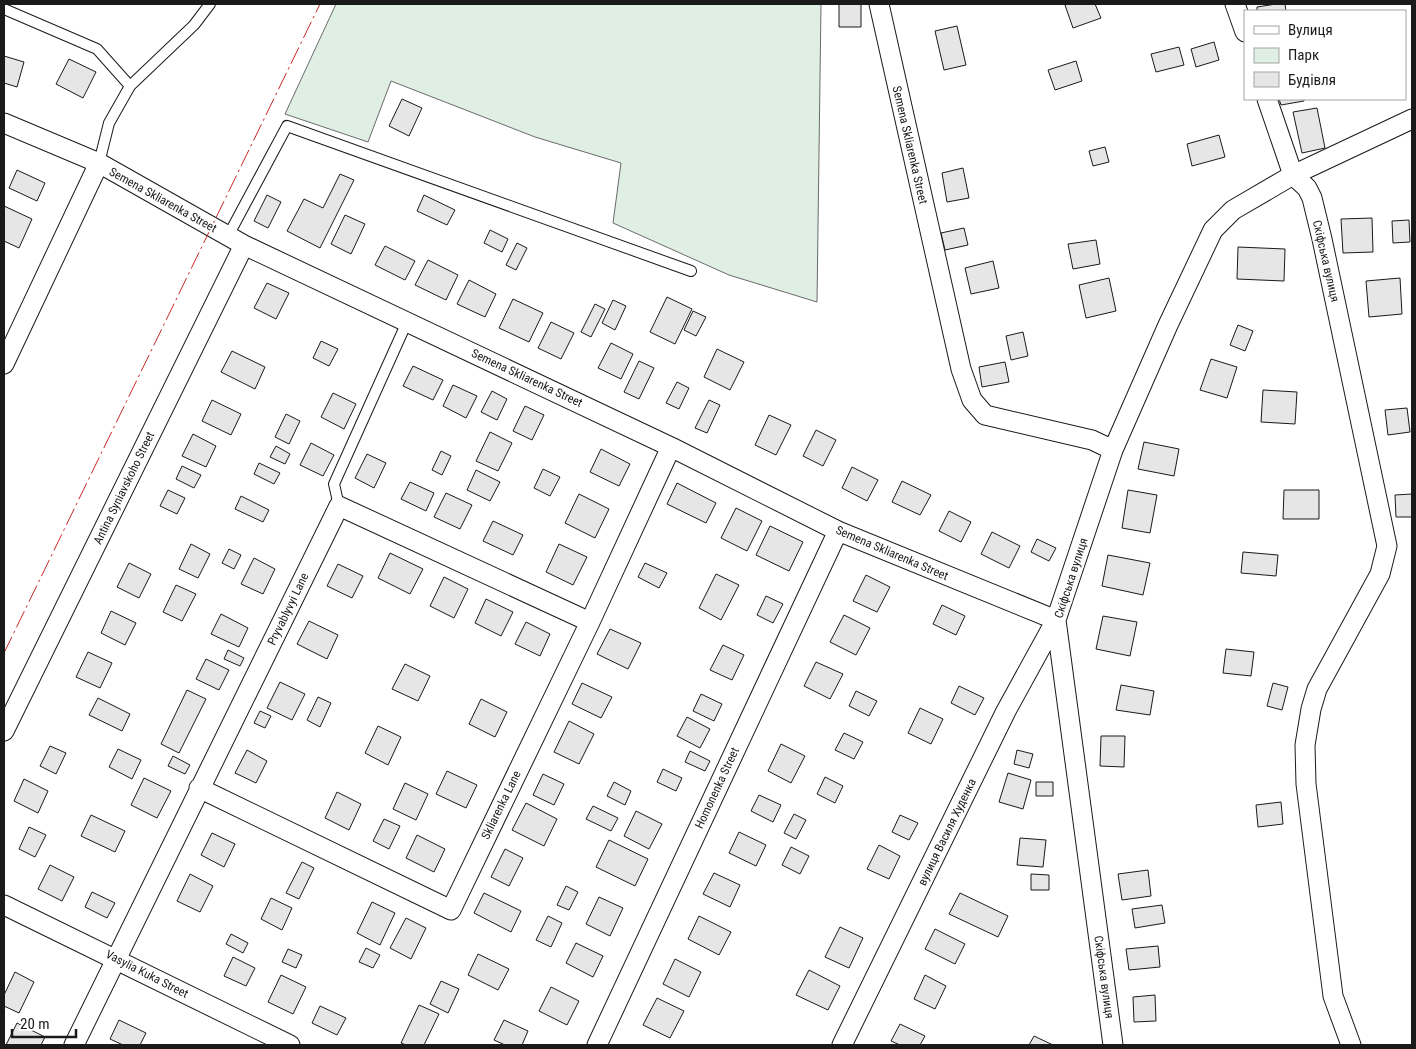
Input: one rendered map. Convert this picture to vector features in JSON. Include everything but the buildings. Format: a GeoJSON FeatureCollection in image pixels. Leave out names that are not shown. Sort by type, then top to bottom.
{"type":"FeatureCollection","features":[{"type":"Feature","properties":{"kind":"street","name":"Semena Skliarenka Street"},"geometry":{"type":"LineString","coordinates":[[879,4],[960,369],[972,400],[985,415],[1092,440],[1113,450]]}},
{"type":"Feature","properties":{"kind":"street"},"geometry":{"type":"LineString","coordinates":[[1235,4],[1244,29]]}},
{"type":"Feature","properties":{"kind":"street","name":"Скіфська вулиця"},"geometry":{"type":"LineString","coordinates":[[1267,100],[1293,176],[1307,188],[1312,198],[1387,546],[1380,574],[1317,689],[1311,709],[1305,745],[1306,784],[1333,996],[1351,1045]]}},
{"type":"Feature","properties":{"kind":"street","name":"Скіфська вулиця"},"geometry":{"type":"LineString","coordinates":[[1113,1045],[1056,620],[1113,450],[1168,325],[1214,230],[1233,210],[1293,176],[1412,119]]}},
{"type":"Feature","properties":{"kind":"street","name":"Semena Skliarenka Street"},"geometry":{"type":"LineString","coordinates":[[4,123],[99,163],[236,240],[671,447],[838,531],[1056,620]]}},
{"type":"Feature","properties":{"kind":"street"},"geometry":{"type":"LineString","coordinates":[[4,364],[99,163]]}},
{"type":"Feature","properties":{"kind":"street","name":"Antina Syniavskoho Street"},"geometry":{"type":"LineString","coordinates":[[4,732],[236,240]]}},
{"type":"Feature","properties":{"kind":"street","name":"Skliarenka Lane"},"geometry":{"type":"LineString","coordinates":[[199,788],[451,910],[590,622],[671,447]]}},
{"type":"Feature","properties":{"kind":"street"},"geometry":{"type":"LineString","coordinates":[[339,506],[590,622]]}},
{"type":"Feature","properties":{"kind":"street","name":"Pryvablyvyi Lane"},"geometry":{"type":"LineString","coordinates":[[74,1045],[339,506]]}},
{"type":"Feature","properties":{"kind":"street","name":"Homonenka Street"},"geometry":{"type":"LineString","coordinates":[[597,1045],[838,531]]}},
{"type":"Feature","properties":{"kind":"street","name":"вулиця Василя Худенка"},"geometry":{"type":"LineString","coordinates":[[842,1045],[1006,711],[1056,620]]}},
{"type":"Feature","properties":{"kind":"street","name":"Vasylia Kuka Street"},"geometry":{"type":"LineString","coordinates":[[4,905],[116,959],[255,1038],[290,1045]]}},
{"type":"Feature","properties":{"kind":"lane"},"geometry":{"type":"LineString","coordinates":[[99,163],[109,123],[130,86],[194,25],[210,4]]}},
{"type":"Feature","properties":{"kind":"lane"},"geometry":{"type":"LineString","coordinates":[[4,9],[97,49],[130,86]]}},
{"type":"Feature","properties":{"kind":"lane"},"geometry":{"type":"LineString","coordinates":[[236,240],[287,126],[691,271]]}},
{"type":"Feature","properties":{"kind":"lane"},"geometry":{"type":"LineString","coordinates":[[339,506],[334,484],[407,322]]}},
{"type":"Feature","properties":{"kind":"green space"},"geometry":{"type":"Polygon","coordinates":[[[336,4],[821,4],[817,302],[729,275],[613,223],[621,163],[535,137],[391,81],[368,142],[285,114],[336,4]]]}},
{"type":"Feature","properties":{"kind":"power"},"geometry":{"type":"LineString","coordinates":[[4,653],[320,4]]}}]}
